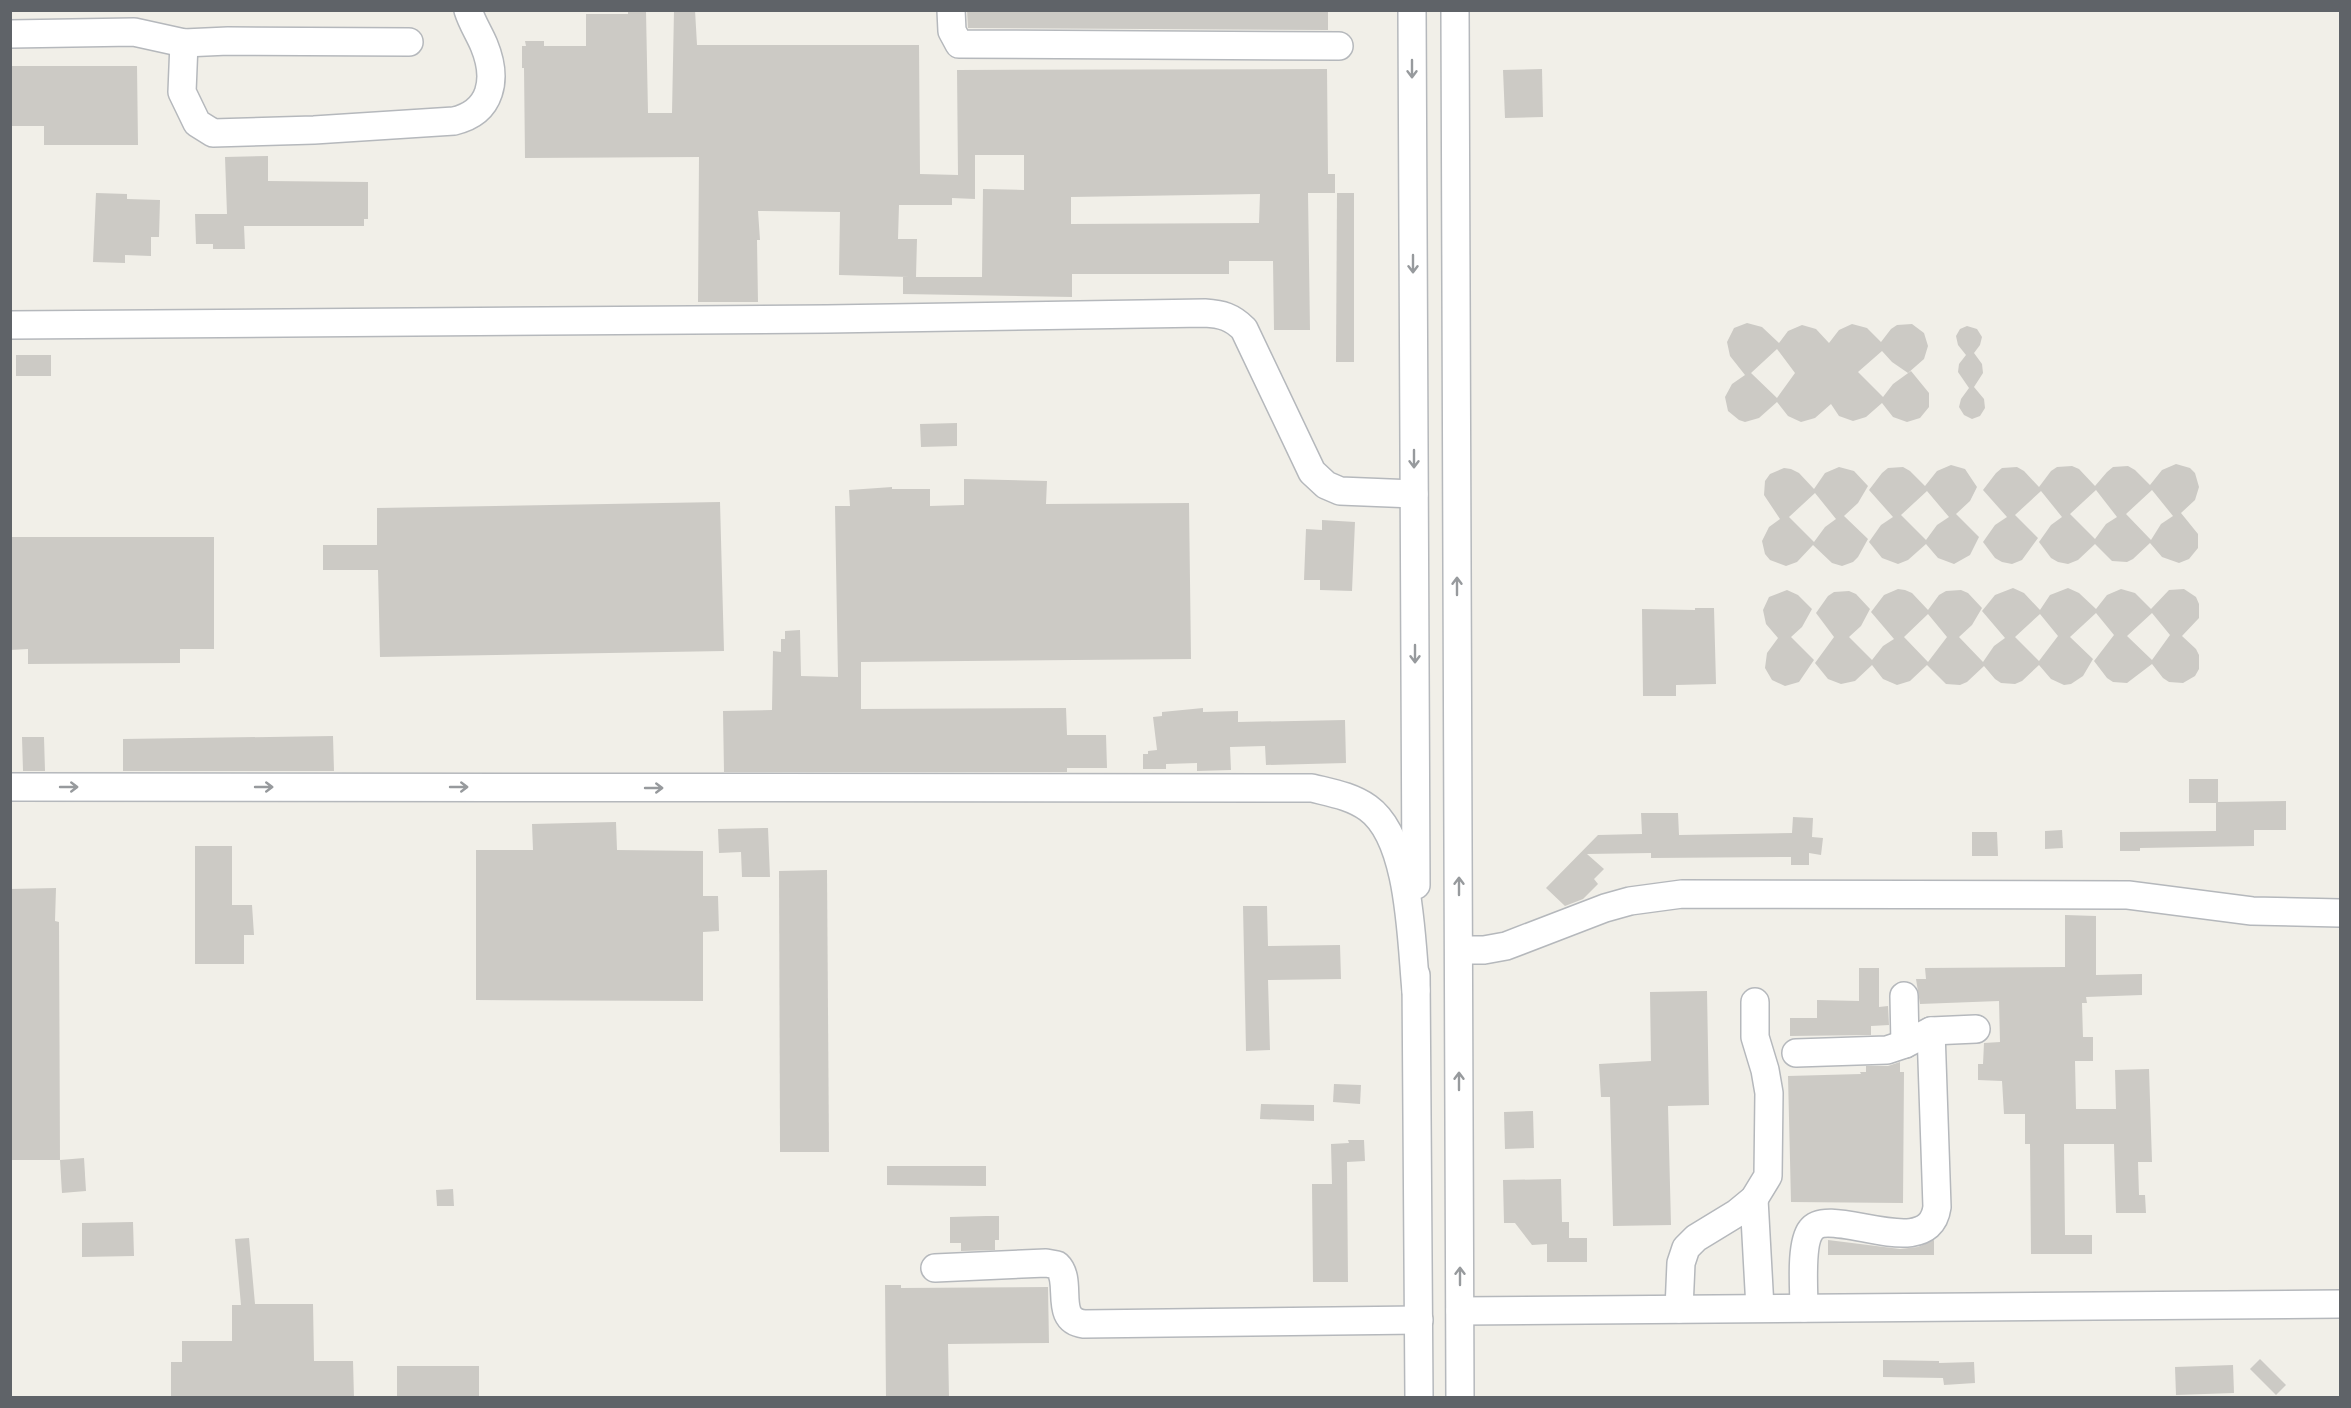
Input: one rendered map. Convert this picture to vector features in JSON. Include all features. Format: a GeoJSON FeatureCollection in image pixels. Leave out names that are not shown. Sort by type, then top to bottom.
{"type":"FeatureCollection","features":[{"type":"Feature","properties":{"kind":"street"},"geometry":{"type":"LineString","coordinates":[[184,43],[182,92],[197,123],[213,133],[314,130],[454,121],[467,117],[480,109],[490,90],[491,68],[485,47],[468,10]]}},
{"type":"Feature","properties":{"kind":"street"},"geometry":{"type":"LineString","coordinates":[[951,10],[952,31],[959,44],[1339,46]]}},
{"type":"Feature","properties":{"kind":"street"},"geometry":{"type":"LineString","coordinates":[[1412,10],[1419,1398]]}},
{"type":"Feature","properties":{"kind":"street"},"geometry":{"type":"LineString","coordinates":[[1455,10],[1460,1398]]}},
{"type":"Feature","properties":{"kind":"street"},"geometry":{"type":"LineString","coordinates":[[10,34],[135,21],[184,43],[228,40],[409,42]]}},
{"type":"Feature","properties":{"kind":"street"},"geometry":{"type":"LineString","coordinates":[[10,325],[815,320],[1205,313],[1223,315],[1235,321],[1244,330],[1312,471],[1326,485],[1340,491],[1414,494]]}},
{"type":"Feature","properties":{"kind":"street"},"geometry":{"type":"LineString","coordinates":[[10,787],[1312,788],[1346,795],[1369,808],[1388,828],[1406,887],[1416,991]]}},
{"type":"Feature","properties":{"kind":"street"},"geometry":{"type":"LineString","coordinates":[[1459,950],[1484,950],[1506,946],[1605,908],[1655,897],[1682,894],[2128,895],[2243,910],[2340,913]]}},
{"type":"Feature","properties":{"kind":"street"},"geometry":{"type":"LineString","coordinates":[[1904,996],[1905,1044]]}},
{"type":"Feature","properties":{"kind":"street"},"geometry":{"type":"LineString","coordinates":[[1679,1309],[1681,1263],[1686,1248],[1696,1238],[1737,1213],[1754,1199],[1768,1176],[1770,1125],[1768,1081],[1755,1037],[1755,1002]]}},
{"type":"Feature","properties":{"kind":"street"},"geometry":{"type":"LineString","coordinates":[[1796,1053],[1878,1050],[1905,1044],[1931,1031],[1976,1029]]}},
{"type":"Feature","properties":{"kind":"street"},"geometry":{"type":"LineString","coordinates":[[1804,1308],[1806,1245],[1810,1231],[1814,1227],[1828,1223],[1880,1231],[1912,1232],[1925,1228],[1934,1219],[1937,1207],[1931,1031]]}},
{"type":"Feature","properties":{"kind":"street"},"geometry":{"type":"LineString","coordinates":[[1754,1199],[1760,1308]]}},
{"type":"Feature","properties":{"kind":"street"},"geometry":{"type":"LineString","coordinates":[[935,1268],[1052,1263],[1057,1265],[1063,1273],[1066,1312],[1073,1321],[1084,1324],[1419,1320]]}},
{"type":"Feature","properties":{"kind":"street"},"geometry":{"type":"LineString","coordinates":[[1460,1311],[2340,1304]]}},
{"type":"Feature","properties":{"kind":"building"},"geometry":{"type":"Polygon","coordinates":[[[674,10],[695,10],[697,45],[919,45],[920,174],[958,175],[957,70],[1327,69],[1328,174],[1335,174],[1335,193],[1308,193],[1310,330],[1274,330],[1273,261],[1229,261],[1229,274],[1072,274],[1072,297],[903,294],[903,277],[909,277],[839,275],[840,212],[758,211],[760,240],[757,240],[758,302],[698,302],[699,157],[525,158],[522,46],[526,46],[525,41],[544,41],[544,46],[586,46],[586,14],[628,14],[628,11],[646,11],[648,113],[672,113],[674,10]],[[975,155],[975,199],[952,198],[952,205],[899,205],[898,239],[917,239],[916,277],[982,277],[983,189],[1024,190],[1024,155],[975,155]],[[1260,194],[1071,197],[1071,224],[1259,223],[1260,194]]]}},
{"type":"Feature","properties":{"kind":"building"},"geometry":{"type":"Polygon","coordinates":[[[967,10],[1328,10],[1328,30],[968,28],[967,10]]]}},
{"type":"Feature","properties":{"kind":"building"},"geometry":{"type":"Polygon","coordinates":[[[10,66],[137,66],[138,145],[44,145],[44,126],[10,126],[10,66]]]}},
{"type":"Feature","properties":{"kind":"building"},"geometry":{"type":"Polygon","coordinates":[[[1542,69],[1543,117],[1505,118],[1503,70],[1542,69]]]}},
{"type":"Feature","properties":{"kind":"building"},"geometry":{"type":"Polygon","coordinates":[[[268,156],[268,181],[368,182],[368,219],[364,219],[364,226],[244,226],[245,249],[213,249],[213,244],[196,244],[195,214],[227,214],[225,157],[268,156]]]}},
{"type":"Feature","properties":{"kind":"building"},"geometry":{"type":"Polygon","coordinates":[[[96,193],[127,194],[127,199],[160,200],[159,237],[151,237],[151,256],[125,255],[125,263],[93,262],[96,193]]]}},
{"type":"Feature","properties":{"kind":"building"},"geometry":{"type":"Polygon","coordinates":[[[1337,193],[1354,193],[1354,362],[1336,362],[1337,193]]]}},
{"type":"Feature","properties":{"kind":"building"},"geometry":{"type":"Polygon","coordinates":[[[1747,323],[1762,327],[1779,343],[1788,331],[1802,325],[1816,329],[1829,343],[1839,330],[1852,324],[1867,328],[1881,342],[1897,325],[1912,324],[1924,333],[1928,346],[1924,359],[1908,373],[1892,362],[1882,351],[1858,372],[1883,397],[1893,384],[1911,371],[1929,393],[1929,407],[1920,418],[1907,422],[1893,417],[1882,403],[1866,417],[1853,421],[1839,416],[1831,404],[1815,418],[1801,422],[1788,416],[1777,402],[1759,418],[1745,422],[1739,420],[1728,411],[1725,397],[1732,384],[1745,375],[1730,356],[1727,342],[1734,328],[1747,323]],[[1777,349],[1751,373],[1777,398],[1795,373],[1777,349]]]}},
{"type":"Feature","properties":{"kind":"building"},"geometry":{"type":"Polygon","coordinates":[[[1967,326],[1977,329],[1982,337],[1974,353],[1982,364],[1983,373],[1974,387],[1984,399],[1985,408],[1980,416],[1972,419],[1964,415],[1959,407],[1961,399],[1969,388],[1958,372],[1959,364],[1966,355],[1958,345],[1956,336],[1960,329],[1967,326]]]}},
{"type":"Feature","properties":{"kind":"building"},"geometry":{"type":"Polygon","coordinates":[[[16,355],[51,355],[51,376],[16,376],[16,355]]]}},
{"type":"Feature","properties":{"kind":"building"},"geometry":{"type":"Polygon","coordinates":[[[957,423],[957,446],[921,447],[920,424],[957,423]]]}},
{"type":"Feature","properties":{"kind":"building"},"geometry":{"type":"Polygon","coordinates":[[[2176,464],[2190,468],[2195,473],[2199,487],[2195,500],[2181,513],[2198,534],[2198,548],[2189,559],[2179,563],[2162,557],[2150,543],[2127,562],[2112,561],[2095,544],[2078,560],[2068,564],[2058,562],[2051,558],[2039,542],[2051,525],[2062,517],[2041,491],[2015,515],[2038,538],[2022,560],[2012,564],[2002,562],[1995,558],[1983,542],[1995,525],[2007,517],[1983,490],[2002,468],[2017,467],[2039,487],[2057,467],[2072,466],[2079,469],[2095,486],[2113,467],[2128,466],[2150,485],[2162,470],[2176,464]],[[2096,490],[2070,514],[2095,539],[2106,524],[2117,517],[2096,490]],[[2152,490],[2126,514],[2151,540],[2161,524],[2173,516],[2152,490]]]}},
{"type":"Feature","properties":{"kind":"building"},"geometry":{"type":"Polygon","coordinates":[[[1951,465],[1965,469],[1977,487],[1970,501],[1956,514],[1979,537],[1970,555],[1954,564],[1938,558],[1926,544],[1908,560],[1898,564],[1882,558],[1869,542],[1881,525],[1893,517],[1869,490],[1888,468],[1903,467],[1925,486],[1937,471],[1951,465]],[[1927,491],[1901,515],[1926,540],[1937,525],[1949,517],[1927,491]]]}},
{"type":"Feature","properties":{"kind":"building"},"geometry":{"type":"Polygon","coordinates":[[[1839,467],[1854,471],[1868,486],[1858,503],[1844,516],[1868,539],[1858,557],[1853,562],[1842,566],[1832,563],[1813,545],[1797,562],[1786,566],[1770,560],[1765,554],[1762,541],[1769,527],[1780,519],[1764,495],[1765,481],[1770,474],[1784,468],[1791,469],[1799,473],[1814,489],[1825,473],[1839,467]],[[1815,493],[1789,517],[1814,542],[1825,527],[1836,519],[1815,493]]]}},
{"type":"Feature","properties":{"kind":"building"},"geometry":{"type":"Polygon","coordinates":[[[964,479],[1047,481],[1046,504],[1189,503],[1191,659],[861,662],[861,709],[1066,708],[1067,735],[1106,735],[1107,768],[1067,768],[1067,772],[724,772],[723,711],[772,710],[773,651],[781,652],[781,639],[785,639],[785,631],[800,630],[801,676],[838,677],[835,506],[850,506],[849,490],[892,487],[892,489],[930,489],[930,506],[964,505],[964,479]]]}},
{"type":"Feature","properties":{"kind":"building"},"geometry":{"type":"Polygon","coordinates":[[[720,502],[724,651],[380,657],[378,570],[323,570],[323,545],[377,545],[377,508],[720,502]]]}},
{"type":"Feature","properties":{"kind":"building"},"geometry":{"type":"Polygon","coordinates":[[[1322,520],[1355,522],[1352,591],[1320,590],[1320,580],[1304,580],[1306,529],[1322,530],[1322,520]]]}},
{"type":"Feature","properties":{"kind":"building"},"geometry":{"type":"Polygon","coordinates":[[[10,537],[214,537],[214,649],[180,649],[180,663],[28,664],[28,649],[10,650],[10,537]]]}},
{"type":"Feature","properties":{"kind":"building"},"geometry":{"type":"Polygon","coordinates":[[[2013,588],[2024,593],[2040,610],[2050,595],[2068,588],[2079,593],[2096,609],[2107,595],[2121,589],[2135,593],[2151,609],[2169,590],[2184,589],[2196,597],[2199,604],[2199,618],[2182,636],[2196,649],[2199,655],[2199,669],[2195,676],[2183,683],[2169,682],[2152,664],[2127,683],[2113,682],[2094,661],[2114,635],[2096,613],[2070,637],[2093,659],[2083,676],[2071,684],[2064,685],[2051,679],[2039,665],[2022,681],[2015,684],[2001,683],[1984,666],[1967,682],[1960,685],[1946,684],[1927,665],[1910,681],[1897,685],[1883,679],[1872,665],[1855,681],[1841,684],[1828,679],[1815,663],[1834,637],[1816,613],[1828,596],[1834,592],[1849,591],[1856,594],[1870,609],[1861,626],[1849,637],[1872,660],[1883,646],[1894,639],[1871,612],[1884,595],[1898,589],[1905,590],[1912,593],[1928,610],[1939,595],[1946,591],[1961,590],[1968,593],[1982,608],[1972,625],[1959,637],[1983,662],[1994,646],[2005,638],[1982,611],[1995,595],[2013,588]],[[2152,613],[2127,636],[2152,660],[2170,635],[2152,613]],[[1928,614],[1904,637],[1928,662],[1947,637],[1928,614]],[[2040,614],[2015,637],[2039,661],[2058,636],[2040,614]]]}},
{"type":"Feature","properties":{"kind":"building"},"geometry":{"type":"Polygon","coordinates":[[[1787,590],[1798,595],[1812,609],[1802,627],[1791,637],[1814,660],[1799,682],[1785,686],[1772,680],[1765,668],[1767,653],[1778,638],[1766,624],[1763,610],[1769,597],[1787,590]]]}},
{"type":"Feature","properties":{"kind":"building"},"geometry":{"type":"Polygon","coordinates":[[[1695,608],[1714,608],[1716,684],[1676,685],[1676,696],[1643,696],[1642,609],[1695,610],[1695,608]]]}},
{"type":"Feature","properties":{"kind":"building"},"geometry":{"type":"Polygon","coordinates":[[[1203,708],[1203,712],[1238,711],[1238,722],[1345,720],[1346,763],[1266,765],[1265,746],[1230,747],[1231,770],[1197,771],[1197,763],[1166,764],[1166,769],[1143,769],[1143,754],[1157,750],[1153,717],[1162,716],[1162,712],[1203,708]]]}},
{"type":"Feature","properties":{"kind":"building"},"geometry":{"type":"Polygon","coordinates":[[[333,736],[334,771],[123,771],[123,739],[333,736]]]}},
{"type":"Feature","properties":{"kind":"building"},"geometry":{"type":"Polygon","coordinates":[[[22,737],[44,737],[45,771],[23,771],[22,737]]]}},
{"type":"Feature","properties":{"kind":"building"},"geometry":{"type":"Polygon","coordinates":[[[2189,779],[2218,779],[2218,802],[2286,801],[2286,830],[2254,830],[2254,846],[2140,848],[2140,851],[2120,851],[2120,832],[2216,831],[2216,803],[2189,803],[2189,779]]]}},
{"type":"Feature","properties":{"kind":"building"},"geometry":{"type":"Polygon","coordinates":[[[1641,813],[1678,813],[1679,835],[1792,833],[1793,817],[1813,818],[1812,837],[1823,838],[1821,855],[1809,853],[1809,865],[1791,865],[1791,857],[1651,858],[1651,853],[1587,854],[1604,869],[1594,879],[1598,884],[1583,899],[1565,906],[1546,888],[1598,835],[1642,834],[1641,813]]]}},
{"type":"Feature","properties":{"kind":"building"},"geometry":{"type":"Polygon","coordinates":[[[616,822],[617,850],[703,851],[703,896],[718,896],[719,931],[703,932],[703,1001],[476,1000],[476,850],[533,850],[532,824],[616,822]]]}},
{"type":"Feature","properties":{"kind":"building"},"geometry":{"type":"Polygon","coordinates":[[[768,828],[770,877],[742,877],[741,852],[719,853],[718,829],[768,828]]]}},
{"type":"Feature","properties":{"kind":"building"},"geometry":{"type":"Polygon","coordinates":[[[2062,830],[2063,848],[2045,849],[2045,831],[2062,830]]]}},
{"type":"Feature","properties":{"kind":"building"},"geometry":{"type":"Polygon","coordinates":[[[1972,832],[1997,832],[1998,856],[1972,856],[1972,832]]]}},
{"type":"Feature","properties":{"kind":"building"},"geometry":{"type":"Polygon","coordinates":[[[195,846],[232,846],[232,905],[252,905],[254,935],[244,935],[244,964],[195,964],[195,846]]]}},
{"type":"Feature","properties":{"kind":"building"},"geometry":{"type":"Polygon","coordinates":[[[827,870],[829,1152],[780,1152],[779,871],[827,870]]]}},
{"type":"Feature","properties":{"kind":"building"},"geometry":{"type":"Polygon","coordinates":[[[56,888],[55,921],[59,922],[60,1160],[10,1160],[10,889],[56,888]]]}},
{"type":"Feature","properties":{"kind":"building"},"geometry":{"type":"Polygon","coordinates":[[[1243,906],[1267,906],[1268,946],[1340,945],[1341,979],[1268,980],[1270,1050],[1246,1051],[1243,906]]]}},
{"type":"Feature","properties":{"kind":"building"},"geometry":{"type":"Polygon","coordinates":[[[2065,915],[2096,916],[2096,975],[2142,974],[2142,995],[2086,997],[2087,1003],[2082,1003],[2083,1037],[2093,1037],[2093,1061],[2075,1061],[2076,1109],[2116,1109],[2115,1070],[2149,1069],[2152,1162],[2138,1162],[2139,1195],[2145,1195],[2146,1213],[2116,1213],[2114,1144],[2064,1144],[2065,1235],[2092,1235],[2092,1254],[2031,1254],[2030,1144],[2025,1144],[2025,1114],[2004,1114],[2002,1081],[1978,1080],[1978,1064],[1983,1064],[1984,1043],[2000,1042],[1999,1001],[1920,1004],[1916,979],[1926,979],[1925,968],[2065,967],[2065,915]]]}},
{"type":"Feature","properties":{"kind":"building"},"geometry":{"type":"Polygon","coordinates":[[[1859,968],[1879,968],[1879,1007],[1888,1006],[1889,1025],[1871,1026],[1871,1035],[1790,1036],[1790,1018],[1817,1018],[1817,1000],[1859,1001],[1859,968]]]}},
{"type":"Feature","properties":{"kind":"building"},"geometry":{"type":"Polygon","coordinates":[[[1707,991],[1709,1105],[1668,1106],[1671,1225],[1613,1226],[1610,1097],[1601,1097],[1599,1064],[1651,1061],[1650,992],[1707,991]]]}},
{"type":"Feature","properties":{"kind":"building"},"geometry":{"type":"Polygon","coordinates":[[[1900,1062],[1900,1072],[1904,1072],[1903,1203],[1791,1202],[1788,1076],[1861,1074],[1860,1072],[1866,1072],[1866,1066],[1888,1066],[1900,1062]]]}},
{"type":"Feature","properties":{"kind":"building"},"geometry":{"type":"Polygon","coordinates":[[[1334,1084],[1361,1085],[1360,1104],[1333,1102],[1334,1084]]]}},
{"type":"Feature","properties":{"kind":"building"},"geometry":{"type":"Polygon","coordinates":[[[1261,1104],[1314,1105],[1314,1121],[1260,1119],[1261,1104]]]}},
{"type":"Feature","properties":{"kind":"building"},"geometry":{"type":"Polygon","coordinates":[[[1533,1111],[1534,1148],[1505,1149],[1504,1112],[1533,1111]]]}},
{"type":"Feature","properties":{"kind":"building"},"geometry":{"type":"Polygon","coordinates":[[[1348,1140],[1364,1140],[1365,1161],[1347,1162],[1348,1282],[1313,1282],[1312,1184],[1332,1184],[1331,1144],[1349,1143],[1348,1140]]]}},
{"type":"Feature","properties":{"kind":"building"},"geometry":{"type":"Polygon","coordinates":[[[84,1158],[86,1191],[62,1193],[60,1160],[84,1158]]]}},
{"type":"Feature","properties":{"kind":"building"},"geometry":{"type":"Polygon","coordinates":[[[887,1166],[986,1166],[986,1186],[887,1185],[887,1166]]]}},
{"type":"Feature","properties":{"kind":"building"},"geometry":{"type":"Polygon","coordinates":[[[1561,1179],[1562,1222],[1569,1222],[1569,1238],[1587,1238],[1587,1262],[1547,1262],[1547,1244],[1532,1245],[1515,1223],[1504,1223],[1503,1180],[1561,1179]]]}},
{"type":"Feature","properties":{"kind":"building"},"geometry":{"type":"Polygon","coordinates":[[[453,1189],[454,1206],[437,1206],[436,1190],[453,1189]]]}},
{"type":"Feature","properties":{"kind":"building"},"geometry":{"type":"Polygon","coordinates":[[[999,1216],[999,1240],[995,1240],[995,1250],[961,1251],[961,1243],[950,1243],[950,1217],[999,1216]]]}},
{"type":"Feature","properties":{"kind":"building"},"geometry":{"type":"Polygon","coordinates":[[[133,1222],[134,1256],[82,1257],[82,1223],[133,1222]]]}},
{"type":"Feature","properties":{"kind":"building"},"geometry":{"type":"Polygon","coordinates":[[[249,1238],[255,1304],[313,1304],[314,1361],[353,1361],[354,1398],[171,1398],[171,1362],[182,1362],[182,1341],[232,1341],[232,1305],[241,1305],[235,1239],[249,1238]]]}},
{"type":"Feature","properties":{"kind":"building"},"geometry":{"type":"Polygon","coordinates":[[[1828,1240],[1900,1249],[1918,1247],[1934,1240],[1934,1255],[1828,1255],[1828,1240]]]}},
{"type":"Feature","properties":{"kind":"building"},"geometry":{"type":"Polygon","coordinates":[[[885,1285],[901,1285],[901,1288],[1048,1287],[1049,1343],[948,1344],[949,1398],[886,1398],[885,1285]]]}},
{"type":"Feature","properties":{"kind":"building"},"geometry":{"type":"Polygon","coordinates":[[[2260,1359],[2286,1385],[2276,1395],[2250,1369],[2260,1359]]]}},
{"type":"Feature","properties":{"kind":"building"},"geometry":{"type":"Polygon","coordinates":[[[1883,1360],[1974,1362],[1975,1383],[1944,1385],[1943,1378],[1883,1377],[1883,1360]]]}},
{"type":"Feature","properties":{"kind":"building"},"geometry":{"type":"Polygon","coordinates":[[[2233,1365],[2234,1393],[2176,1395],[2175,1367],[2233,1365]]]}},
{"type":"Feature","properties":{"kind":"building"},"geometry":{"type":"Polygon","coordinates":[[[397,1366],[479,1366],[479,1398],[397,1398],[397,1366]]]}}]}
